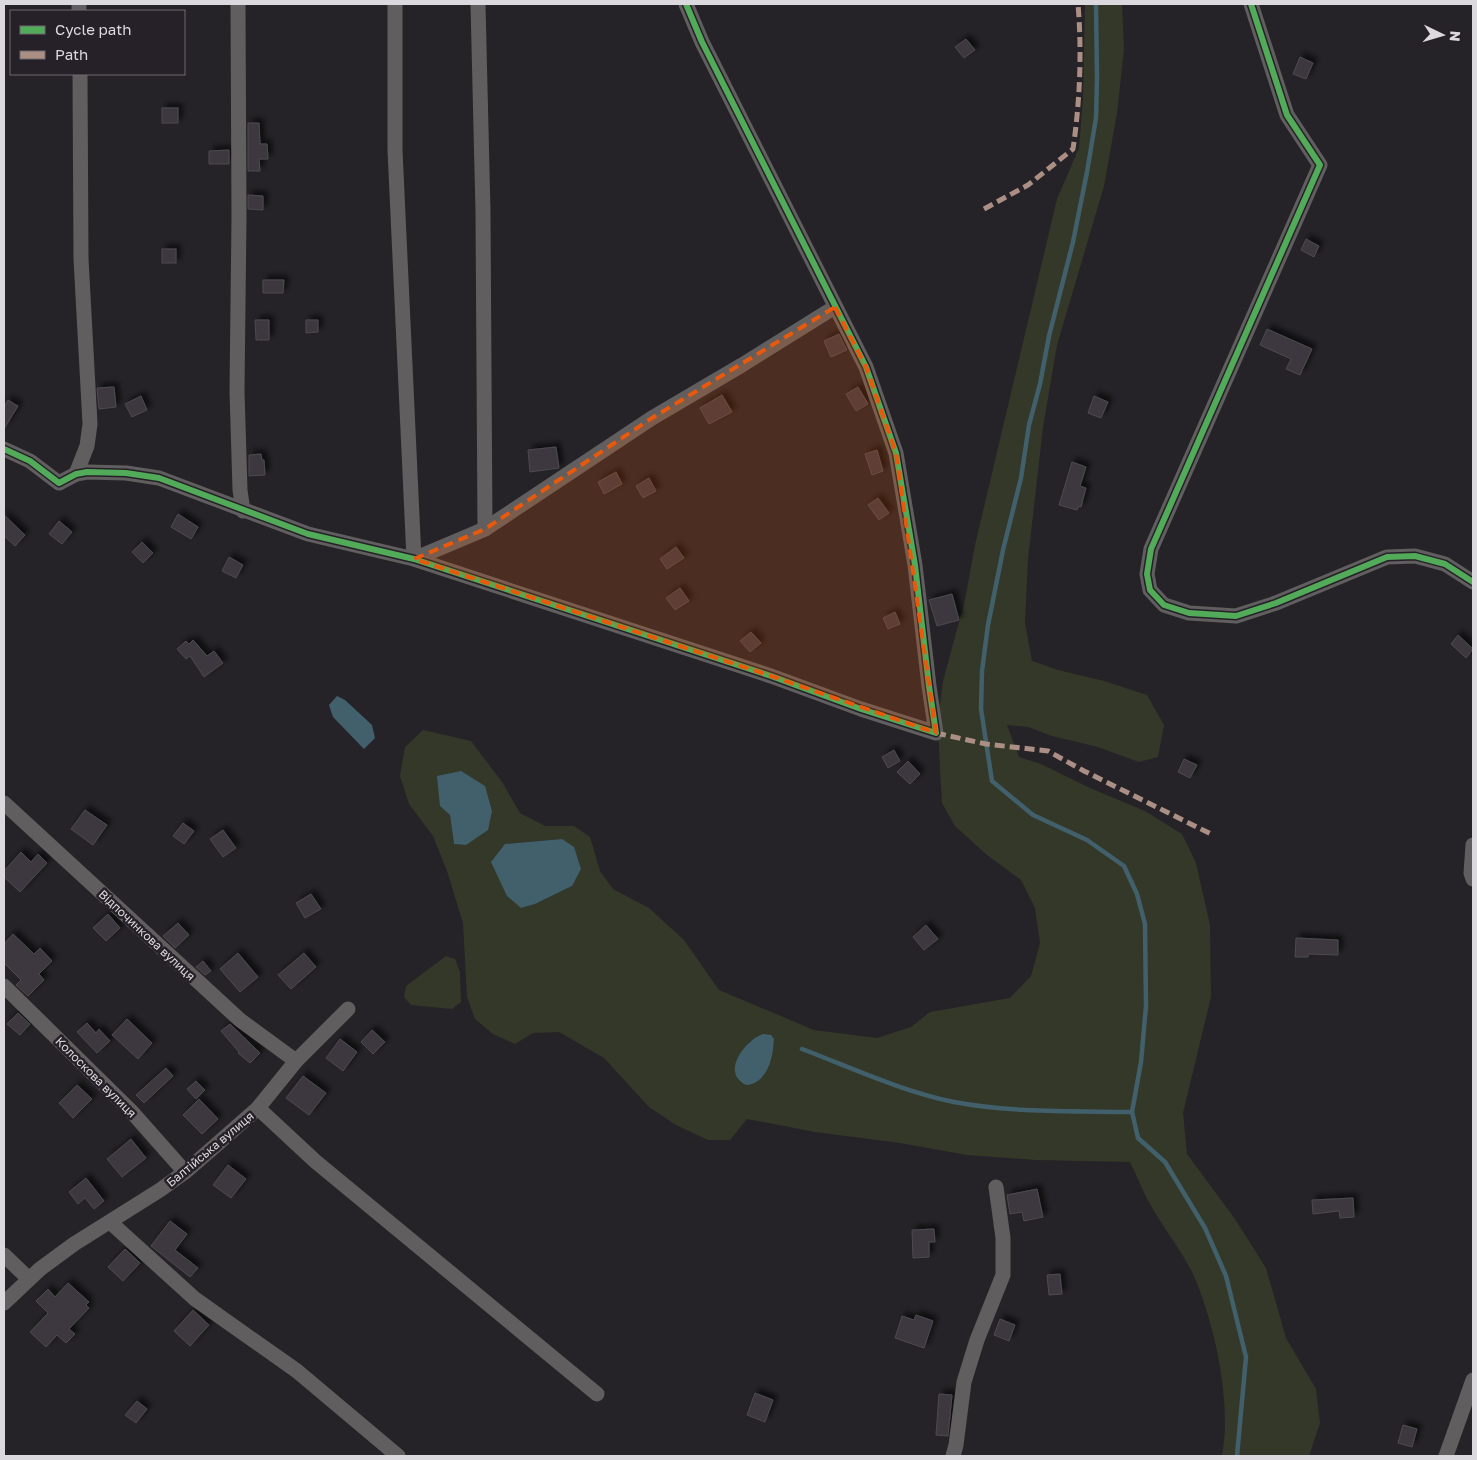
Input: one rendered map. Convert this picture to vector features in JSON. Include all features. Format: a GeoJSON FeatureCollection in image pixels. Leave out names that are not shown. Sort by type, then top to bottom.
{"type":"FeatureCollection","features":[{"type":"Feature","properties":{"kind":"street"},"geometry":{"type":"LineString","coordinates":[[238,4],[239,217],[237,391],[240,490],[243,511]]}},
{"type":"Feature","properties":{"kind":"street"},"geometry":{"type":"LineString","coordinates":[[395,4],[395,150],[414,559]]}},
{"type":"Feature","properties":{"kind":"street"},"geometry":{"type":"LineString","coordinates":[[478,4],[483,212],[485,529]]}},
{"type":"Feature","properties":{"kind":"street"},"geometry":{"type":"LineString","coordinates":[[4,449],[30,461],[59,483],[76,474],[126,473],[159,478],[308,534],[414,559],[771,676],[861,709],[936,733],[928,686],[915,565],[896,453],[866,367],[702,42],[686,4]]}},
{"type":"Feature","properties":{"kind":"street"},"geometry":{"type":"LineString","coordinates":[[1250,4],[1287,115],[1320,165],[1151,549],[1147,574],[1150,590],[1164,605],[1189,613],[1236,616],[1276,603],[1387,557],[1415,556],[1445,564],[1473,582]]}},
{"type":"Feature","properties":{"kind":"street"},"geometry":{"type":"LineString","coordinates":[[76,474],[88,446],[90,424],[80,258],[80,75]]}},
{"type":"Feature","properties":{"kind":"street"},"geometry":{"type":"LineString","coordinates":[[414,559],[485,529],[652,418],[835,307]]}},
{"type":"Feature","properties":{"kind":"street","name":"Відпочинкова вулиця"},"geometry":{"type":"LineString","coordinates":[[4,803],[240,1020],[296,1062]]}},
{"type":"Feature","properties":{"kind":"street"},"geometry":{"type":"LineString","coordinates":[[1473,845],[1471,873],[1473,879]]}},
{"type":"Feature","properties":{"kind":"street","name":"Колоскова вулиця"},"geometry":{"type":"LineString","coordinates":[[4,986],[131,1111],[184,1172]]}},
{"type":"Feature","properties":{"kind":"street","name":"Балтійська вулиця"},"geometry":{"type":"LineString","coordinates":[[4,1302],[29,1279],[74,1244],[184,1172],[258,1108],[296,1062],[348,1009]]}},
{"type":"Feature","properties":{"kind":"street"},"geometry":{"type":"LineString","coordinates":[[258,1108],[315,1161],[597,1394]]}},
{"type":"Feature","properties":{"kind":"street"},"geometry":{"type":"LineString","coordinates":[[953,1456],[964,1382],[977,1340],[1003,1275],[1003,1238],[996,1187]]}},
{"type":"Feature","properties":{"kind":"street"},"geometry":{"type":"LineString","coordinates":[[110,1222],[195,1299],[297,1371],[398,1456]]}},
{"type":"Feature","properties":{"kind":"street"},"geometry":{"type":"LineString","coordinates":[[4,1255],[29,1279]]}},
{"type":"Feature","properties":{"kind":"street"},"geometry":{"type":"LineString","coordinates":[[1446,1456],[1473,1380]]}},
{"type":"Feature","properties":{"kind":"highlighted area"},"geometry":{"type":"Polygon","coordinates":[[[835,307],[866,367],[896,453],[936,733],[771,676],[414,559],[485,529],[652,418],[835,307]]]}},
{"type":"Feature","properties":{"kind":"green space"},"geometry":{"type":"Polygon","coordinates":[[[1085,4],[1122,4],[1124,49],[1117,113],[1104,186],[1057,345],[1043,427],[1028,559],[1025,623],[1032,661],[1147,695],[1164,725],[1158,757],[1139,762],[1098,747],[1052,736],[1028,727],[1007,725],[1019,757],[1041,764],[1090,788],[1145,811],[1182,834],[1196,863],[1210,925],[1211,997],[1183,1113],[1187,1154],[1235,1219],[1266,1268],[1286,1338],[1316,1389],[1320,1423],[1309,1456],[1222,1456],[1225,1435],[1223,1388],[1220,1364],[1208,1316],[1193,1274],[1151,1206],[1130,1162],[1036,1160],[967,1155],[900,1143],[815,1132],[747,1119],[730,1140],[708,1140],[676,1125],[649,1107],[604,1058],[559,1032],[533,1033],[515,1044],[493,1034],[475,1019],[467,997],[463,923],[447,871],[433,836],[409,804],[400,776],[405,747],[423,730],[471,741],[502,782],[520,813],[545,826],[574,826],[590,837],[600,871],[613,889],[649,908],[684,940],[719,990],[814,1030],[877,1038],[911,1027],[930,1012],[1010,998],[1031,976],[1040,943],[1035,908],[1021,880],[987,855],[955,826],[942,803],[938,722],[943,681],[965,600],[975,545],[1057,199],[1079,148],[1083,99],[1085,4]],[[450,815],[454,844],[467,845],[450,815]],[[562,839],[505,844],[521,908],[535,904],[572,886],[562,839]],[[774,1039],[750,1041],[739,1056],[735,1067],[737,1078],[741,1083],[771,1058],[774,1039]]]}},
{"type":"Feature","properties":{"kind":"green space"},"geometry":{"type":"Polygon","coordinates":[[[446,956],[455,959],[460,972],[461,1002],[452,1009],[411,1005],[404,997],[406,986],[446,956]]]}},
{"type":"Feature","properties":{"kind":"water"},"geometry":{"type":"Polygon","coordinates":[[[337,696],[345,700],[372,725],[375,738],[364,749],[333,717],[329,705],[337,696]]]}},
{"type":"Feature","properties":{"kind":"water"},"geometry":{"type":"Polygon","coordinates":[[[461,771],[485,786],[492,811],[488,830],[466,845],[454,844],[450,815],[440,806],[437,776],[461,771]]]}},
{"type":"Feature","properties":{"kind":"water"},"geometry":{"type":"Polygon","coordinates":[[[562,839],[574,847],[581,869],[572,886],[535,904],[521,908],[507,896],[491,862],[505,844],[562,839]]]}},
{"type":"Feature","properties":{"kind":"water"},"geometry":{"type":"Polygon","coordinates":[[[763,1034],[771,1035],[774,1039],[771,1061],[760,1080],[746,1085],[739,1080],[735,1073],[735,1065],[738,1057],[749,1043],[763,1034]]]}},
{"type":"Feature","properties":{"kind":"building"},"geometry":{"type":"Polygon","coordinates":[[[966,39],[975,50],[964,58],[955,47],[966,39]]]}},
{"type":"Feature","properties":{"kind":"building"},"geometry":{"type":"Polygon","coordinates":[[[1300,57],[1313,63],[1306,79],[1293,74],[1300,57]]]}},
{"type":"Feature","properties":{"kind":"building"},"geometry":{"type":"Polygon","coordinates":[[[162,108],[178,108],[178,123],[162,123],[162,108]]]}},
{"type":"Feature","properties":{"kind":"building"},"geometry":{"type":"Polygon","coordinates":[[[248,123],[259,123],[260,144],[267,144],[268,159],[259,159],[260,171],[248,171],[248,123]]]}},
{"type":"Feature","properties":{"kind":"building"},"geometry":{"type":"Polygon","coordinates":[[[229,150],[229,164],[209,164],[209,151],[229,150]]]}},
{"type":"Feature","properties":{"kind":"building"},"geometry":{"type":"Polygon","coordinates":[[[248,195],[263,196],[263,210],[248,209],[248,195]]]}},
{"type":"Feature","properties":{"kind":"building"},"geometry":{"type":"Polygon","coordinates":[[[1306,239],[1319,246],[1314,257],[1301,250],[1306,239]]]}},
{"type":"Feature","properties":{"kind":"building"},"geometry":{"type":"Polygon","coordinates":[[[162,249],[176,249],[176,263],[162,263],[162,249]]]}},
{"type":"Feature","properties":{"kind":"building"},"geometry":{"type":"Polygon","coordinates":[[[263,280],[284,280],[283,293],[263,293],[263,280]]]}},
{"type":"Feature","properties":{"kind":"building"},"geometry":{"type":"Polygon","coordinates":[[[255,320],[269,320],[269,340],[256,340],[255,320]]]}},
{"type":"Feature","properties":{"kind":"building"},"geometry":{"type":"Polygon","coordinates":[[[306,320],[318,320],[318,332],[306,333],[306,320]]]}},
{"type":"Feature","properties":{"kind":"building"},"geometry":{"type":"Polygon","coordinates":[[[1267,329],[1312,349],[1300,375],[1286,369],[1291,359],[1260,345],[1267,329]]]}},
{"type":"Feature","properties":{"kind":"building"},"geometry":{"type":"Polygon","coordinates":[[[839,334],[847,350],[831,357],[824,341],[839,334]]]}},
{"type":"Feature","properties":{"kind":"building"},"geometry":{"type":"Polygon","coordinates":[[[114,387],[116,407],[99,409],[97,388],[114,387]]]}},
{"type":"Feature","properties":{"kind":"building"},"geometry":{"type":"Polygon","coordinates":[[[858,387],[868,404],[856,411],[846,394],[858,387]]]}},
{"type":"Feature","properties":{"kind":"building"},"geometry":{"type":"Polygon","coordinates":[[[722,395],[732,412],[709,424],[700,408],[722,395]]]}},
{"type":"Feature","properties":{"kind":"building"},"geometry":{"type":"Polygon","coordinates":[[[141,396],[147,410],[132,417],[125,404],[141,396]]]}},
{"type":"Feature","properties":{"kind":"building"},"geometry":{"type":"Polygon","coordinates":[[[1094,396],[1108,402],[1101,418],[1088,413],[1094,396]]]}},
{"type":"Feature","properties":{"kind":"building"},"geometry":{"type":"Polygon","coordinates":[[[8,400],[18,406],[4,429],[4,407],[8,400]]]}},
{"type":"Feature","properties":{"kind":"building"},"geometry":{"type":"Polygon","coordinates":[[[556,447],[559,468],[530,472],[528,450],[556,447]]]}},
{"type":"Feature","properties":{"kind":"building"},"geometry":{"type":"Polygon","coordinates":[[[877,450],[883,471],[872,475],[865,454],[877,450]]]}},
{"type":"Feature","properties":{"kind":"building"},"geometry":{"type":"Polygon","coordinates":[[[261,454],[262,460],[264,460],[265,475],[249,476],[249,455],[261,454]]]}},
{"type":"Feature","properties":{"kind":"building"},"geometry":{"type":"Polygon","coordinates":[[[1072,462],[1086,467],[1080,486],[1086,488],[1081,507],[1079,506],[1077,510],[1059,505],[1072,462]]]}},
{"type":"Feature","properties":{"kind":"building"},"geometry":{"type":"Polygon","coordinates":[[[616,472],[622,484],[604,494],[598,482],[616,472]]]}},
{"type":"Feature","properties":{"kind":"building"},"geometry":{"type":"Polygon","coordinates":[[[649,478],[656,491],[643,498],[636,486],[649,478]]]}},
{"type":"Feature","properties":{"kind":"building"},"geometry":{"type":"Polygon","coordinates":[[[878,498],[889,513],[879,520],[868,505],[878,498]]]}},
{"type":"Feature","properties":{"kind":"building"},"geometry":{"type":"Polygon","coordinates":[[[178,514],[198,527],[191,539],[171,527],[178,514]]]}},
{"type":"Feature","properties":{"kind":"building"},"geometry":{"type":"Polygon","coordinates":[[[4,515],[25,535],[15,546],[4,536],[4,515]]]}},
{"type":"Feature","properties":{"kind":"building"},"geometry":{"type":"Polygon","coordinates":[[[59,521],[72,532],[62,544],[49,534],[59,521]]]}},
{"type":"Feature","properties":{"kind":"building"},"geometry":{"type":"Polygon","coordinates":[[[142,542],[153,553],[143,563],[132,552],[142,542]]]}},
{"type":"Feature","properties":{"kind":"building"},"geometry":{"type":"Polygon","coordinates":[[[676,547],[684,558],[667,569],[660,559],[676,547]]]}},
{"type":"Feature","properties":{"kind":"building"},"geometry":{"type":"Polygon","coordinates":[[[229,557],[243,565],[236,578],[222,571],[229,557]]]}},
{"type":"Feature","properties":{"kind":"building"},"geometry":{"type":"Polygon","coordinates":[[[680,588],[689,601],[675,610],[666,598],[680,588]]]}},
{"type":"Feature","properties":{"kind":"building"},"geometry":{"type":"Polygon","coordinates":[[[952,594],[959,620],[937,626],[929,600],[952,594]]]}},
{"type":"Feature","properties":{"kind":"building"},"geometry":{"type":"Polygon","coordinates":[[[895,612],[900,624],[888,629],[883,618],[895,612]]]}},
{"type":"Feature","properties":{"kind":"building"},"geometry":{"type":"Polygon","coordinates":[[[751,632],[761,643],[750,652],[740,641],[751,632]]]}},
{"type":"Feature","properties":{"kind":"building"},"geometry":{"type":"Polygon","coordinates":[[[1458,635],[1473,649],[1466,658],[1451,644],[1458,635]]]}},
{"type":"Feature","properties":{"kind":"building"},"geometry":{"type":"Polygon","coordinates":[[[193,640],[207,656],[214,651],[223,663],[204,677],[190,656],[186,659],[177,649],[186,641],[189,644],[193,640]]]}},
{"type":"Feature","properties":{"kind":"building"},"geometry":{"type":"Polygon","coordinates":[[[894,750],[900,761],[888,768],[882,757],[894,750]]]}},
{"type":"Feature","properties":{"kind":"building"},"geometry":{"type":"Polygon","coordinates":[[[1184,759],[1197,765],[1190,778],[1178,772],[1184,759]]]}},
{"type":"Feature","properties":{"kind":"building"},"geometry":{"type":"Polygon","coordinates":[[[908,761],[920,774],[910,784],[897,772],[908,761]]]}},
{"type":"Feature","properties":{"kind":"building"},"geometry":{"type":"Polygon","coordinates":[[[85,810],[107,825],[93,845],[71,829],[85,810]]]}},
{"type":"Feature","properties":{"kind":"building"},"geometry":{"type":"Polygon","coordinates":[[[183,823],[194,831],[184,844],[173,836],[183,823]]]}},
{"type":"Feature","properties":{"kind":"building"},"geometry":{"type":"Polygon","coordinates":[[[223,830],[236,848],[223,857],[210,839],[223,830]]]}},
{"type":"Feature","properties":{"kind":"building"},"geometry":{"type":"Polygon","coordinates":[[[21,852],[31,862],[38,854],[47,863],[20,892],[4,877],[4,871],[21,852]]]}},
{"type":"Feature","properties":{"kind":"building"},"geometry":{"type":"Polygon","coordinates":[[[311,894],[321,909],[305,918],[296,903],[311,894]]]}},
{"type":"Feature","properties":{"kind":"building"},"geometry":{"type":"Polygon","coordinates":[[[108,914],[120,928],[106,941],[93,928],[108,914]]]}},
{"type":"Feature","properties":{"kind":"building"},"geometry":{"type":"Polygon","coordinates":[[[178,923],[189,935],[175,948],[163,936],[178,923]]]}},
{"type":"Feature","properties":{"kind":"building"},"geometry":{"type":"Polygon","coordinates":[[[926,925],[938,939],[924,950],[913,937],[926,925]]]}},
{"type":"Feature","properties":{"kind":"building"},"geometry":{"type":"Polygon","coordinates":[[[13,934],[34,954],[40,948],[52,961],[39,974],[44,980],[28,996],[16,985],[21,980],[4,963],[4,944],[13,934]]]}},
{"type":"Feature","properties":{"kind":"building"},"geometry":{"type":"Polygon","coordinates":[[[1296,938],[1338,940],[1338,955],[1308,954],[1308,957],[1295,957],[1296,938]]]}},
{"type":"Feature","properties":{"kind":"building"},"geometry":{"type":"Polygon","coordinates":[[[238,953],[258,977],[240,992],[220,969],[238,953]]]}},
{"type":"Feature","properties":{"kind":"building"},"geometry":{"type":"Polygon","coordinates":[[[304,953],[316,967],[291,989],[278,975],[304,953]]]}},
{"type":"Feature","properties":{"kind":"building"},"geometry":{"type":"Polygon","coordinates":[[[203,961],[211,971],[205,975],[196,967],[203,961]]]}},
{"type":"Feature","properties":{"kind":"building"},"geometry":{"type":"Polygon","coordinates":[[[18,1013],[30,1024],[20,1035],[7,1024],[18,1013]]]}},
{"type":"Feature","properties":{"kind":"building"},"geometry":{"type":"Polygon","coordinates":[[[127,1019],[152,1043],[138,1059],[112,1035],[127,1019]]]}},
{"type":"Feature","properties":{"kind":"building"},"geometry":{"type":"Polygon","coordinates":[[[87,1023],[96,1033],[99,1029],[110,1041],[97,1053],[77,1032],[87,1023]]]}},
{"type":"Feature","properties":{"kind":"building"},"geometry":{"type":"Polygon","coordinates":[[[230,1024],[260,1053],[250,1063],[238,1053],[221,1031],[230,1024]]]}},
{"type":"Feature","properties":{"kind":"building"},"geometry":{"type":"Polygon","coordinates":[[[372,1030],[385,1042],[373,1054],[361,1042],[372,1030]]]}},
{"type":"Feature","properties":{"kind":"building"},"geometry":{"type":"Polygon","coordinates":[[[340,1039],[357,1052],[343,1071],[326,1058],[340,1039]]]}},
{"type":"Feature","properties":{"kind":"building"},"geometry":{"type":"Polygon","coordinates":[[[166,1068],[173,1076],[144,1103],[136,1095],[166,1068]]]}},
{"type":"Feature","properties":{"kind":"building"},"geometry":{"type":"Polygon","coordinates":[[[303,1076],[326,1093],[309,1115],[286,1098],[303,1076]]]}},
{"type":"Feature","properties":{"kind":"building"},"geometry":{"type":"Polygon","coordinates":[[[196,1081],[205,1090],[196,1099],[187,1089],[196,1081]]]}},
{"type":"Feature","properties":{"kind":"building"},"geometry":{"type":"Polygon","coordinates":[[[77,1085],[92,1099],[73,1118],[59,1103],[77,1085]]]}},
{"type":"Feature","properties":{"kind":"building"},"geometry":{"type":"Polygon","coordinates":[[[199,1099],[218,1119],[202,1134],[183,1115],[199,1099]]]}},
{"type":"Feature","properties":{"kind":"building"},"geometry":{"type":"Polygon","coordinates":[[[131,1139],[146,1158],[122,1177],[107,1159],[131,1139]]]}},
{"type":"Feature","properties":{"kind":"building"},"geometry":{"type":"Polygon","coordinates":[[[228,1165],[246,1179],[231,1198],[213,1185],[228,1165]]]}},
{"type":"Feature","properties":{"kind":"building"},"geometry":{"type":"Polygon","coordinates":[[[86,1178],[104,1201],[94,1209],[85,1198],[78,1204],[69,1192],[86,1178]]]}},
{"type":"Feature","properties":{"kind":"building"},"geometry":{"type":"Polygon","coordinates":[[[1037,1189],[1043,1217],[1024,1221],[1022,1212],[1010,1214],[1007,1195],[1037,1189]]]}},
{"type":"Feature","properties":{"kind":"building"},"geometry":{"type":"Polygon","coordinates":[[[1353,1198],[1354,1217],[1340,1218],[1339,1211],[1313,1214],[1312,1200],[1353,1198]]]}},
{"type":"Feature","properties":{"kind":"building"},"geometry":{"type":"Polygon","coordinates":[[[170,1221],[187,1234],[175,1250],[198,1268],[190,1277],[151,1246],[170,1221]]]}},
{"type":"Feature","properties":{"kind":"building"},"geometry":{"type":"Polygon","coordinates":[[[934,1229],[935,1242],[929,1242],[929,1257],[913,1258],[912,1230],[934,1229]]]}},
{"type":"Feature","properties":{"kind":"building"},"geometry":{"type":"Polygon","coordinates":[[[125,1249],[140,1263],[123,1281],[108,1267],[125,1249]]]}},
{"type":"Feature","properties":{"kind":"building"},"geometry":{"type":"Polygon","coordinates":[[[1060,1274],[1062,1294],[1049,1295],[1047,1275],[1060,1274]]]}},
{"type":"Feature","properties":{"kind":"building"},"geometry":{"type":"Polygon","coordinates":[[[68,1283],[89,1302],[86,1305],[89,1308],[69,1329],[75,1334],[66,1343],[57,1335],[46,1347],[30,1332],[48,1313],[36,1301],[48,1289],[55,1297],[68,1283]]]}},
{"type":"Feature","properties":{"kind":"building"},"geometry":{"type":"Polygon","coordinates":[[[193,1310],[209,1325],[190,1346],[174,1331],[193,1310]]]}},
{"type":"Feature","properties":{"kind":"building"},"geometry":{"type":"Polygon","coordinates":[[[916,1315],[933,1321],[924,1348],[895,1338],[902,1316],[914,1320],[916,1315]]]}},
{"type":"Feature","properties":{"kind":"building"},"geometry":{"type":"Polygon","coordinates":[[[1000,1319],[1015,1325],[1009,1341],[994,1335],[1000,1319]]]}},
{"type":"Feature","properties":{"kind":"building"},"geometry":{"type":"Polygon","coordinates":[[[755,1393],[773,1400],[765,1422],[747,1415],[755,1393]]]}},
{"type":"Feature","properties":{"kind":"building"},"geometry":{"type":"Polygon","coordinates":[[[939,1394],[952,1395],[948,1436],[936,1435],[939,1394]]]}},
{"type":"Feature","properties":{"kind":"building"},"geometry":{"type":"Polygon","coordinates":[[[137,1401],[147,1409],[136,1423],[125,1415],[137,1401]]]}},
{"type":"Feature","properties":{"kind":"building"},"geometry":{"type":"Polygon","coordinates":[[[1403,1425],[1417,1429],[1412,1447],[1398,1443],[1403,1425]]]}},
{"type":"Feature","properties":{"kind":"waterway"},"geometry":{"type":"LineString","coordinates":[[1096,4],[1096,118],[1073,242],[1029,425],[1021,478],[1003,550],[988,625],[982,671],[981,709],[992,781],[1033,815],[1087,840],[1124,866],[1137,894],[1145,924],[1146,1006],[1141,1062],[1132,1112],[1138,1138],[1165,1162],[1205,1228],[1226,1276],[1246,1357],[1237,1456]]}},
{"type":"Feature","properties":{"kind":"waterway"},"geometry":{"type":"LineString","coordinates":[[802,1049],[915,1092],[954,1102],[1020,1110],[1132,1112]]}},
{"type":"Feature","properties":{"kind":"marked path"},"geometry":{"type":"LineString","coordinates":[[984,209],[1028,185],[1073,149],[1080,76],[1078,4]]}},
{"type":"Feature","properties":{"kind":"marked path"},"geometry":{"type":"LineString","coordinates":[[936,733],[986,744],[1048,751],[1213,835]]}},
{"type":"Feature","properties":{"kind":"cycle path"},"geometry":{"type":"LineString","coordinates":[[4,449],[30,461],[59,483],[76,474],[87,472],[126,473],[159,478],[308,534],[414,559],[771,676],[861,709],[936,733],[915,565],[896,453],[866,367],[702,42],[686,4]]}},
{"type":"Feature","properties":{"kind":"cycle path"},"geometry":{"type":"LineString","coordinates":[[1251,4],[1287,115],[1320,165],[1151,549],[1147,574],[1150,590],[1164,605],[1189,613],[1236,616],[1276,603],[1387,557],[1415,556],[1445,564],[1473,582]]}}]}
